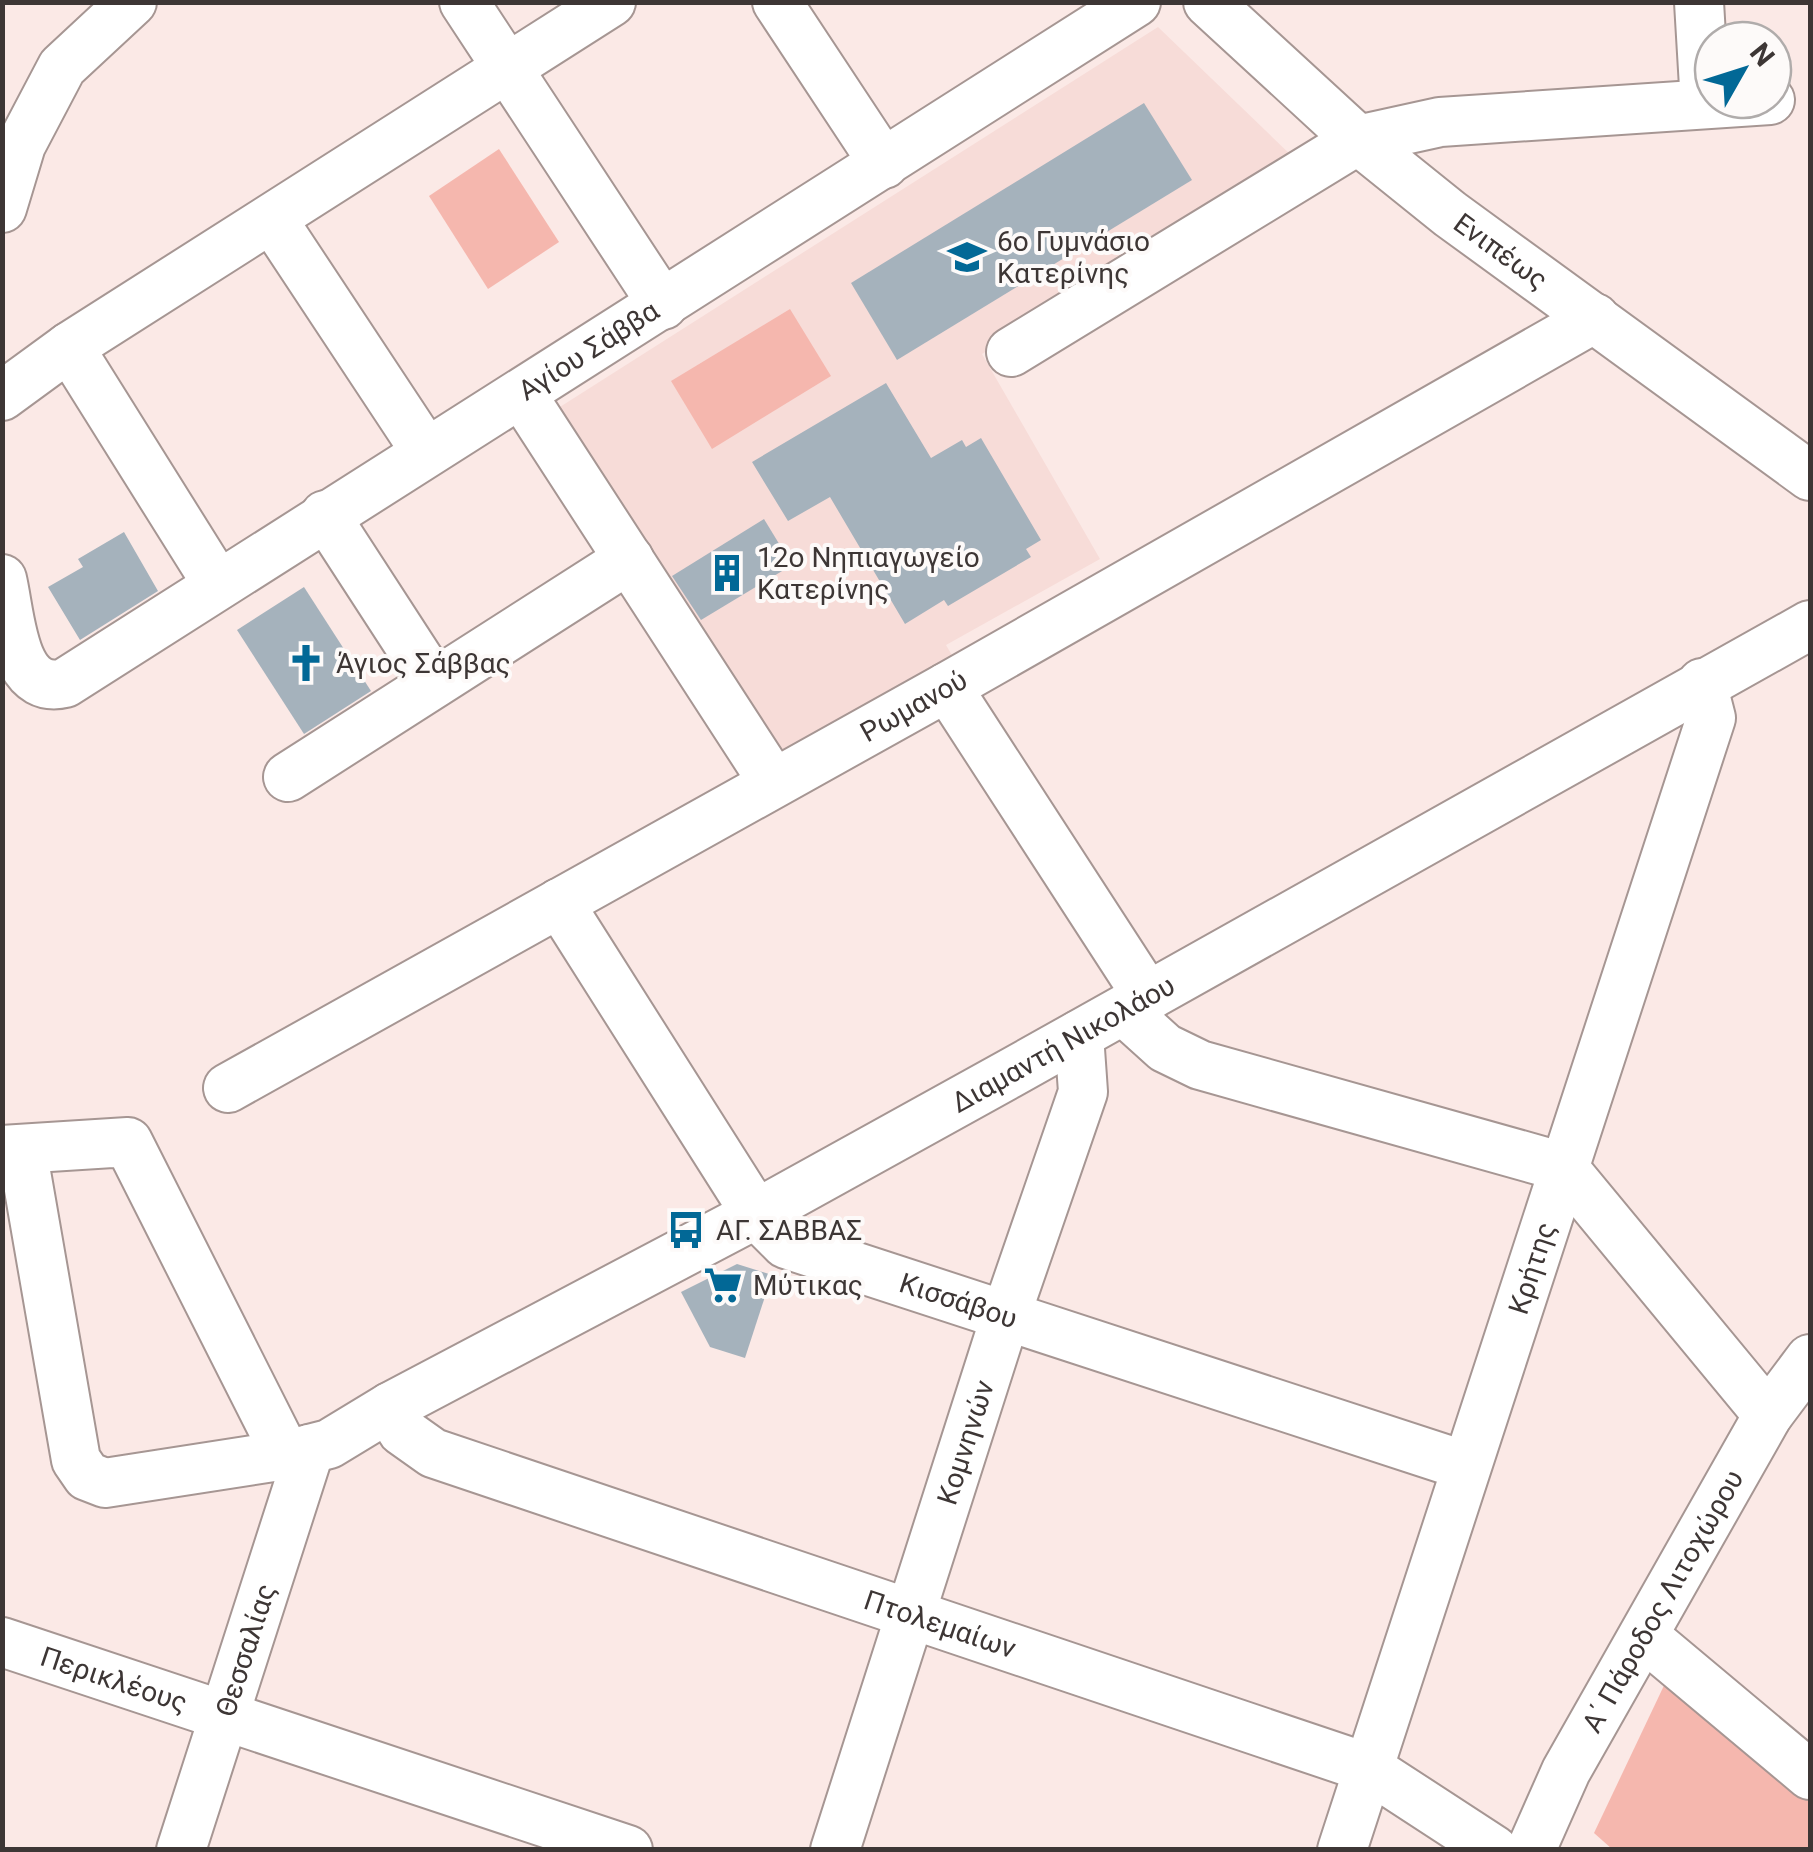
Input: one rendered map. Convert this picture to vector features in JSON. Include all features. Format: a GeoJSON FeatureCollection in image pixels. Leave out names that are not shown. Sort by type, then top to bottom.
{"type":"FeatureCollection","features":[{"type":"Feature","properties":{"kind":"street"},"geometry":{"type":"LineString","coordinates":[[2,208],[21,145],[62,67],[132,2]]}},
{"type":"Feature","properties":{"kind":"street"},"geometry":{"type":"LineString","coordinates":[[464,2],[663,306]]}},
{"type":"Feature","properties":{"kind":"street"},"geometry":{"type":"LineString","coordinates":[[2,396],[68,346],[611,2]]}},
{"type":"Feature","properties":{"kind":"street"},"geometry":{"type":"LineString","coordinates":[[777,2],[884,164]]}},
{"type":"Feature","properties":{"kind":"street","name":"Ενιπέως"},"geometry":{"type":"LineString","coordinates":[[1208,2],[1358,140],[1450,214],[1810,476]]}},
{"type":"Feature","properties":{"kind":"street","name":"Αγίου Σάββα"},"geometry":{"type":"LineString","coordinates":[[2,579],[26,672],[38,684],[65,683],[324,515],[663,306],[1122,6]]}},
{"type":"Feature","properties":{"kind":"street"},"geometry":{"type":"LineString","coordinates":[[1011,352],[1358,140],[1440,122],[1693,105]]}},
{"type":"Feature","properties":{"kind":"street"},"geometry":{"type":"LineString","coordinates":[[272,219],[426,452]]}},
{"type":"Feature","properties":{"kind":"street","name":"Ρωμανού"},"geometry":{"type":"LineString","coordinates":[[228,1088],[1595,318]]}},
{"type":"Feature","properties":{"kind":"street"},"geometry":{"type":"LineString","coordinates":[[68,346],[218,585]]}},
{"type":"Feature","properties":{"kind":"street"},"geometry":{"type":"LineString","coordinates":[[522,395],[774,782]]}},
{"type":"Feature","properties":{"kind":"street"},"geometry":{"type":"LineString","coordinates":[[324,515],[434,684]]}},
{"type":"Feature","properties":{"kind":"street"},"geometry":{"type":"LineString","coordinates":[[288,777],[629,559]]}},
{"type":"Feature","properties":{"kind":"street","name":"Διαμαντή Νικολάου"},"geometry":{"type":"LineString","coordinates":[[12,1150],[76,1460],[87,1476],[105,1484],[329,1444],[390,1407],[756,1214],[1080,1036],[1702,684],[1804,642]]}},
{"type":"Feature","properties":{"kind":"street","name":"Κρήτης"},"geometry":{"type":"LineString","coordinates":[[1342,1850],[1711,718],[1702,684]]}},
{"type":"Feature","properties":{"kind":"street"},"geometry":{"type":"LineString","coordinates":[[946,687],[1165,1048],[1200,1064],[1563,1167],[1768,1415]]}},
{"type":"Feature","properties":{"kind":"street","name":"Κισσάβου"},"geometry":{"type":"LineString","coordinates":[[558,903],[756,1214],[786,1244],[1466,1466]]}},
{"type":"Feature","properties":{"kind":"street","name":"Κομνηνών"},"geometry":{"type":"LineString","coordinates":[[835,1850],[1006,1315],[1083,1092],[1080,1036]]}},
{"type":"Feature","properties":{"kind":"street"},"geometry":{"type":"LineString","coordinates":[[12,1150],[128,1142],[298,1452]]}},
{"type":"Feature","properties":{"kind":"street","name":"Α΄ Πάροδος Λιτοχώρου"},"geometry":{"type":"LineString","coordinates":[[1531,1850],[1566,1771],[1768,1415],[1810,1359]]}},
{"type":"Feature","properties":{"kind":"street","name":"Πτολεμαίων"},"geometry":{"type":"LineString","coordinates":[[390,1407],[402,1431],[433,1453],[1368,1768],[1494,1850]]}},
{"type":"Feature","properties":{"kind":"street","name":"Θεσσαλίας"},"geometry":{"type":"LineString","coordinates":[[181,1850],[225,1714],[298,1452]]}},
{"type":"Feature","properties":{"kind":"street"},"geometry":{"type":"LineString","coordinates":[[1644,1636],[1810,1775]]}},
{"type":"Feature","properties":{"kind":"street","name":"Περικλέους"},"geometry":{"type":"LineString","coordinates":[[2,1642],[628,1850]]}},
{"type":"Feature","properties":{"kind":"shaded area"},"geometry":{"type":"Polygon","coordinates":[[[1158,27],[1295,159],[982,354],[1100,559],[946,645],[957,664],[771,767],[552,412],[1158,27]]]}},
{"type":"Feature","properties":{"kind":"shaded area"},"geometry":{"type":"Polygon","coordinates":[[[499,149],[559,242],[488,289],[429,196],[499,149]]]}},
{"type":"Feature","properties":{"kind":"shaded area"},"geometry":{"type":"Polygon","coordinates":[[[790,309],[831,376],[712,449],[671,381],[790,309]]]}},
{"type":"Feature","properties":{"kind":"shaded area"},"geometry":{"type":"Polygon","coordinates":[[[1669,1675],[1810,1793],[1810,1849],[1612,1849],[1594,1833],[1669,1675]]]}},
{"type":"Feature","properties":{"kind":"building"},"geometry":{"type":"Polygon","coordinates":[[[1144,103],[1192,180],[897,360],[851,283],[1144,103]]]}},
{"type":"Feature","properties":{"kind":"building"},"geometry":{"type":"Polygon","coordinates":[[[886,383],[931,458],[962,440],[966,447],[981,438],[1041,540],[1026,549],[1031,557],[948,606],[944,600],[905,624],[830,497],[788,521],[752,462],[886,383]]]}},
{"type":"Feature","properties":{"kind":"building","name":"12ο Νηπιαγωγείο Κατερίνης"},"geometry":{"type":"Polygon","coordinates":[[[764,519],[792,565],[701,620],[672,576],[764,519]]]}},
{"type":"Feature","properties":{"kind":"building"},"geometry":{"type":"Polygon","coordinates":[[[124,532],[158,591],[80,640],[48,587],[83,567],[78,559],[124,532]]]}},
{"type":"Feature","properties":{"kind":"building","name":"Άγιος Σάββας"},"geometry":{"type":"Polygon","coordinates":[[[304,587],[371,691],[304,734],[237,630],[304,587]]]}},
{"type":"Feature","properties":{"kind":"building"},"geometry":{"type":"Polygon","coordinates":[[[737,1264],[772,1275],[745,1358],[710,1347],[681,1292],[737,1264]]]}},
{"type":"Feature","properties":{"kind":"place","name":"6ο Γυμνάσιο Κατερίνης"},"geometry":{"type":"Point","coordinates":[967,257]}},
{"type":"Feature","properties":{"kind":"place","name":"12ο Νηπιαγωγείο Κατερίνης"},"geometry":{"type":"Point","coordinates":[727,573]}},
{"type":"Feature","properties":{"kind":"place","name":"Άγιος Σάββας"},"geometry":{"type":"Point","coordinates":[306,663]}},
{"type":"Feature","properties":{"kind":"place","name":"ΑΓ. ΣΑΒΒΑΣ"},"geometry":{"type":"Point","coordinates":[686,1230]}},
{"type":"Feature","properties":{"kind":"place","name":"Μύτικας"},"geometry":{"type":"Point","coordinates":[723,1285]}}]}
